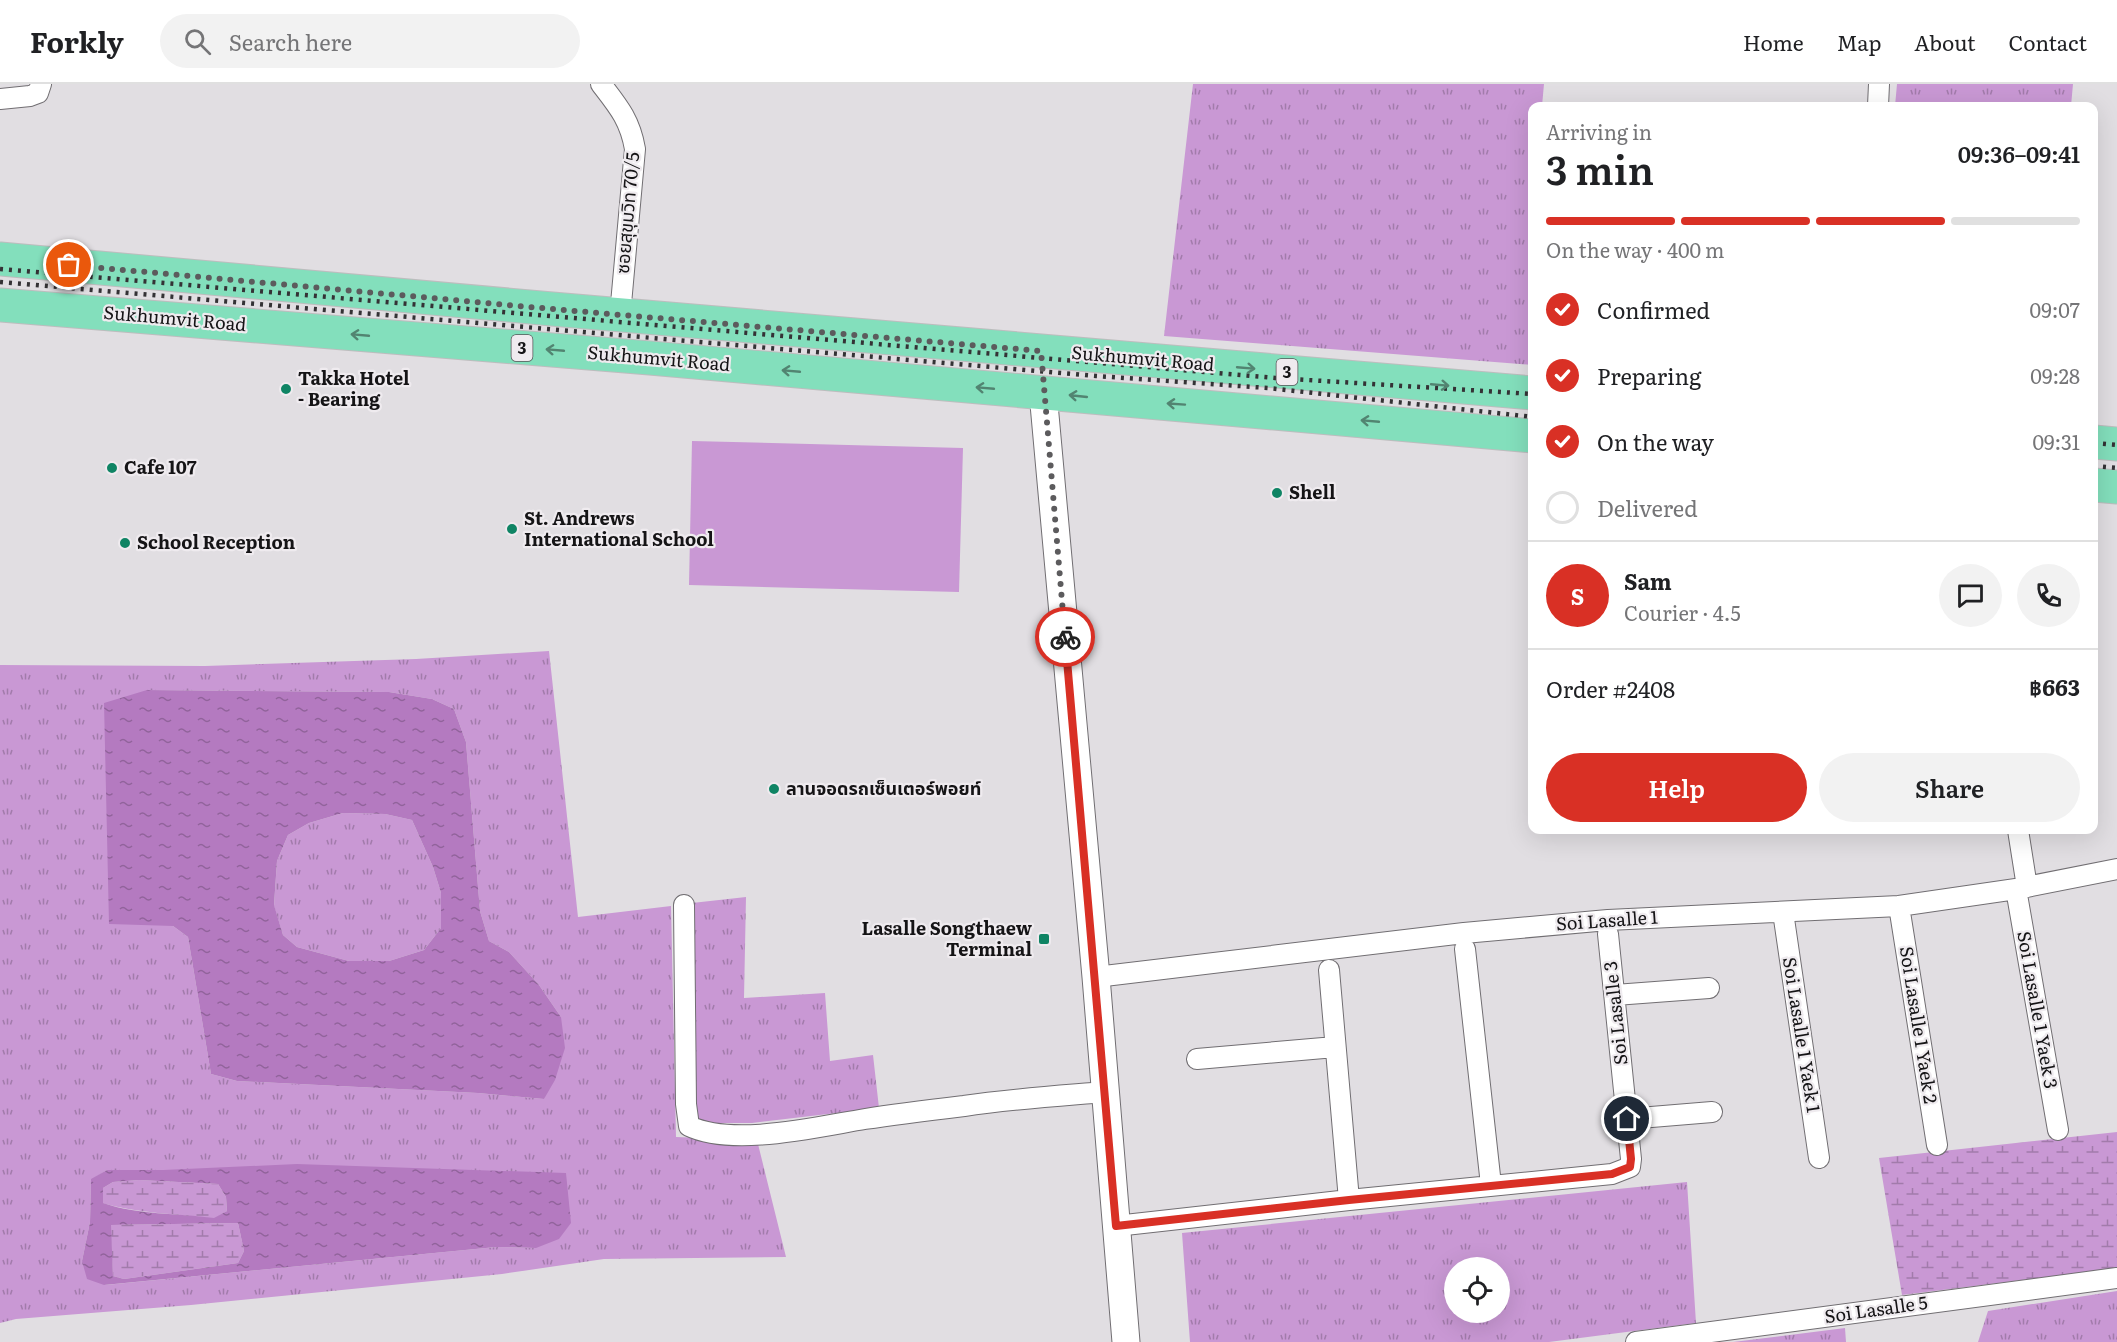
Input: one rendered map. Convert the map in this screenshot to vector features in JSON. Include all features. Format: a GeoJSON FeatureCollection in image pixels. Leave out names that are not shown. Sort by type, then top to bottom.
{"type":"FeatureCollection","features":[{"type":"Feature","properties":{"kind":"highway","name":"Sukhumvit Road"},"geometry":{"type":"LineString","coordinates":[[0,259],[1528,393]]}},
{"type":"Feature","properties":{"kind":"highway","name":"Sukhumvit Road"},"geometry":{"type":"LineString","coordinates":[[0,305],[639,357],[1528,436]]}},
{"type":"Feature","properties":{"kind":"highway"},"geometry":{"type":"LineString","coordinates":[[1041,351],[1043,393]]}},
{"type":"Feature","properties":{"kind":"highway"},"geometry":{"type":"LineString","coordinates":[[2098,442],[2117,444]]}},
{"type":"Feature","properties":{"kind":"highway"},"geometry":{"type":"LineString","coordinates":[[2098,485],[2117,486]]}},
{"type":"Feature","properties":{"kind":"street"},"geometry":{"type":"LineString","coordinates":[[0,99],[30,96],[38,93],[41,84]]}},
{"type":"Feature","properties":{"kind":"street","name":"ซอยสุขุมวิท 70/5"},"geometry":{"type":"LineString","coordinates":[[602,84],[625,116],[632,131],[635,149],[620,315]]}},
{"type":"Feature","properties":{"kind":"street"},"geometry":{"type":"LineString","coordinates":[[1878,102],[1879,84]]}},
{"type":"Feature","properties":{"kind":"street"},"geometry":{"type":"LineString","coordinates":[[1043,393],[1096,977],[1126,1342]]}},
{"type":"Feature","properties":{"kind":"street","name":"Soi Lasalle 1 Yaek 3"},"geometry":{"type":"LineString","coordinates":[[2018,834],[2021,888],[2058,1130]]}},
{"type":"Feature","properties":{"kind":"street","name":"Soi Lasalle 1"},"geometry":{"type":"LineString","coordinates":[[1096,977],[1464,933],[1608,920],[1899,906],[2021,888],[2117,869]]}},
{"type":"Feature","properties":{"kind":"street"},"geometry":{"type":"LineString","coordinates":[[684,905],[686,1104],[689,1126],[700,1131],[749,1136],[970,1105],[1105,1092]]}},
{"type":"Feature","properties":{"kind":"street","name":"Soi Lasalle 1 Yaek 2"},"geometry":{"type":"LineString","coordinates":[[1899,906],[1937,1145]]}},
{"type":"Feature","properties":{"kind":"street","name":"Soi Lasalle 1 Yaek 1"},"geometry":{"type":"LineString","coordinates":[[1783,912],[1819,1158]]}},
{"type":"Feature","properties":{"kind":"street","name":"Soi Lasalle 3"},"geometry":{"type":"LineString","coordinates":[[1116,1226],[1622,1172],[1630,1167],[1631,1159],[1608,934]]}},
{"type":"Feature","properties":{"kind":"street"},"geometry":{"type":"LineString","coordinates":[[1465,949],[1491,1185]]}},
{"type":"Feature","properties":{"kind":"street"},"geometry":{"type":"LineString","coordinates":[[1329,970],[1349,1200]]}},
{"type":"Feature","properties":{"kind":"street"},"geometry":{"type":"LineString","coordinates":[[1615,995],[1709,988]]}},
{"type":"Feature","properties":{"kind":"street"},"geometry":{"type":"LineString","coordinates":[[1197,1059],[1335,1047]]}},
{"type":"Feature","properties":{"kind":"street"},"geometry":{"type":"LineString","coordinates":[[1627,1119],[1712,1112]]}},
{"type":"Feature","properties":{"kind":"street","name":"Soi Lasalle 5"},"geometry":{"type":"LineString","coordinates":[[1636,1342],[2117,1278]]}},
{"type":"Feature","properties":{"kind":"green space"},"geometry":{"type":"Polygon","coordinates":[[[1193,84],[1544,84],[1542,102],[1528,102],[1528,365],[1164,336],[1193,84]]]}},
{"type":"Feature","properties":{"kind":"green space"},"geometry":{"type":"Polygon","coordinates":[[[1897,84],[2073,84],[2071,102],[1895,102],[1897,84]]]}},
{"type":"Feature","properties":{"kind":"green space"},"geometry":{"type":"Polygon","coordinates":[[[692,441],[963,448],[959,592],[689,585],[692,441]]]}},
{"type":"Feature","properties":{"kind":"green space"},"geometry":{"type":"Polygon","coordinates":[[[549,651],[578,917],[671,906],[676,1137],[757,1140],[786,1257],[604,1259],[502,1274],[191,1305],[16,1319],[0,1323],[0,665],[205,666],[416,659],[549,651]],[[148,690],[173,926],[188,937],[211,1074],[237,1081],[478,1093],[544,1099],[561,1017],[539,985],[509,952],[489,941],[480,911],[466,742],[454,709],[432,699],[389,692],[148,690]],[[107,1170],[91,1180],[90,1222],[82,1261],[105,1285],[496,1247],[536,1248],[163,1170],[107,1170]]]}},
{"type":"Feature","properties":{"kind":"green space"},"geometry":{"type":"Polygon","coordinates":[[[343,813],[385,814],[412,820],[433,867],[441,893],[441,928],[424,950],[389,961],[349,961],[297,947],[283,935],[274,906],[277,861],[288,835],[309,823],[343,813]]]}},
{"type":"Feature","properties":{"kind":"green space"},"geometry":{"type":"Polygon","coordinates":[[[746,897],[744,998],[825,993],[830,1061],[873,1055],[879,1108],[752,1123],[701,1123],[694,1112],[692,903],[746,897]]]}},
{"type":"Feature","properties":{"kind":"green space"},"geometry":{"type":"Polygon","coordinates":[[[2117,1132],[2117,1268],[1902,1295],[1879,1158],[2117,1132]]]}},
{"type":"Feature","properties":{"kind":"green space"},"geometry":{"type":"Polygon","coordinates":[[[139,1180],[218,1184],[226,1197],[227,1211],[214,1219],[116,1207],[102,1203],[103,1188],[113,1182],[139,1180]]]}},
{"type":"Feature","properties":{"kind":"green space"},"geometry":{"type":"Polygon","coordinates":[[[1687,1182],[1696,1323],[1549,1342],[1190,1342],[1182,1233],[1687,1182]]]}},
{"type":"Feature","properties":{"kind":"green space"},"geometry":{"type":"Polygon","coordinates":[[[238,1223],[244,1251],[238,1263],[124,1279],[113,1276],[110,1225],[238,1223]]]}},
{"type":"Feature","properties":{"kind":"green space"},"geometry":{"type":"Polygon","coordinates":[[[2117,1291],[2117,1342],[1978,1342],[1988,1311],[2117,1291]]]}},
{"type":"Feature","properties":{"kind":"green space"},"geometry":{"type":"Polygon","coordinates":[[[1845,1328],[1846,1342],[1733,1342],[1845,1328]]]}},
{"type":"Feature","properties":{"kind":"water"},"geometry":{"type":"Polygon","coordinates":[[[147,690],[389,692],[432,699],[454,709],[466,742],[480,911],[489,941],[509,952],[539,985],[561,1017],[565,1048],[555,1080],[544,1099],[478,1093],[237,1081],[211,1074],[188,937],[173,926],[109,924],[104,703],[147,690]],[[343,813],[309,823],[288,835],[277,861],[274,905],[283,935],[297,947],[349,961],[389,961],[424,950],[441,928],[441,893],[433,867],[412,820],[385,814],[343,813]]]}},
{"type":"Feature","properties":{"kind":"water"},"geometry":{"type":"Polygon","coordinates":[[[297,1164],[566,1173],[571,1223],[559,1239],[536,1248],[496,1247],[104,1285],[87,1279],[82,1261],[90,1222],[91,1179],[107,1170],[297,1164]],[[139,1180],[113,1182],[103,1188],[103,1203],[144,1212],[214,1218],[227,1211],[226,1197],[218,1184],[139,1180]],[[238,1223],[111,1225],[113,1276],[124,1279],[238,1263],[244,1251],[238,1223]]]}},
{"type":"Feature","properties":{"kind":"railway"},"geometry":{"type":"LineString","coordinates":[[0,269],[1275,378],[1528,394]]}},
{"type":"Feature","properties":{"kind":"railway"},"geometry":{"type":"LineString","coordinates":[[0,282],[1096,376],[1268,388],[1528,416]]}},
{"type":"Feature","properties":{"kind":"railway"},"geometry":{"type":"LineString","coordinates":[[2098,443],[2117,445]]}},
{"type":"Feature","properties":{"kind":"railway"},"geometry":{"type":"LineString","coordinates":[[2098,466],[2117,468]]}},
{"type":"Feature","properties":{"kind":"way so far"},"geometry":{"type":"LineString","coordinates":[[69,265],[1041,351],[1065,637]]}},
{"type":"Feature","properties":{"kind":"place","name":"Takka Hotel - Bearing"},"geometry":{"type":"Point","coordinates":[286,389]}},
{"type":"Feature","properties":{"kind":"place","name":"Cafe 107"},"geometry":{"type":"Point","coordinates":[112,468]}},
{"type":"Feature","properties":{"kind":"place","name":"Shell"},"geometry":{"type":"Point","coordinates":[1277,493]}},
{"type":"Feature","properties":{"kind":"place","name":"St. Andrews International School"},"geometry":{"type":"Point","coordinates":[512,529]}},
{"type":"Feature","properties":{"kind":"place","name":"School Reception"},"geometry":{"type":"Point","coordinates":[125,543]}},
{"type":"Feature","properties":{"kind":"place","name":"ลานจอดรถเซ็นเตอร์พอยท์"},"geometry":{"type":"Point","coordinates":[774,789]}},
{"type":"Feature","properties":{"kind":"place","name":"Lasalle Songthaew Terminal"},"geometry":{"type":"Point","coordinates":[1044,939]}},
{"type":"Feature","properties":{"kind":"route"},"geometry":{"type":"LineString","coordinates":[[1065,637],[1116,1226],[1622,1172],[1630,1167],[1631,1159],[1627,1119]]}}]}
